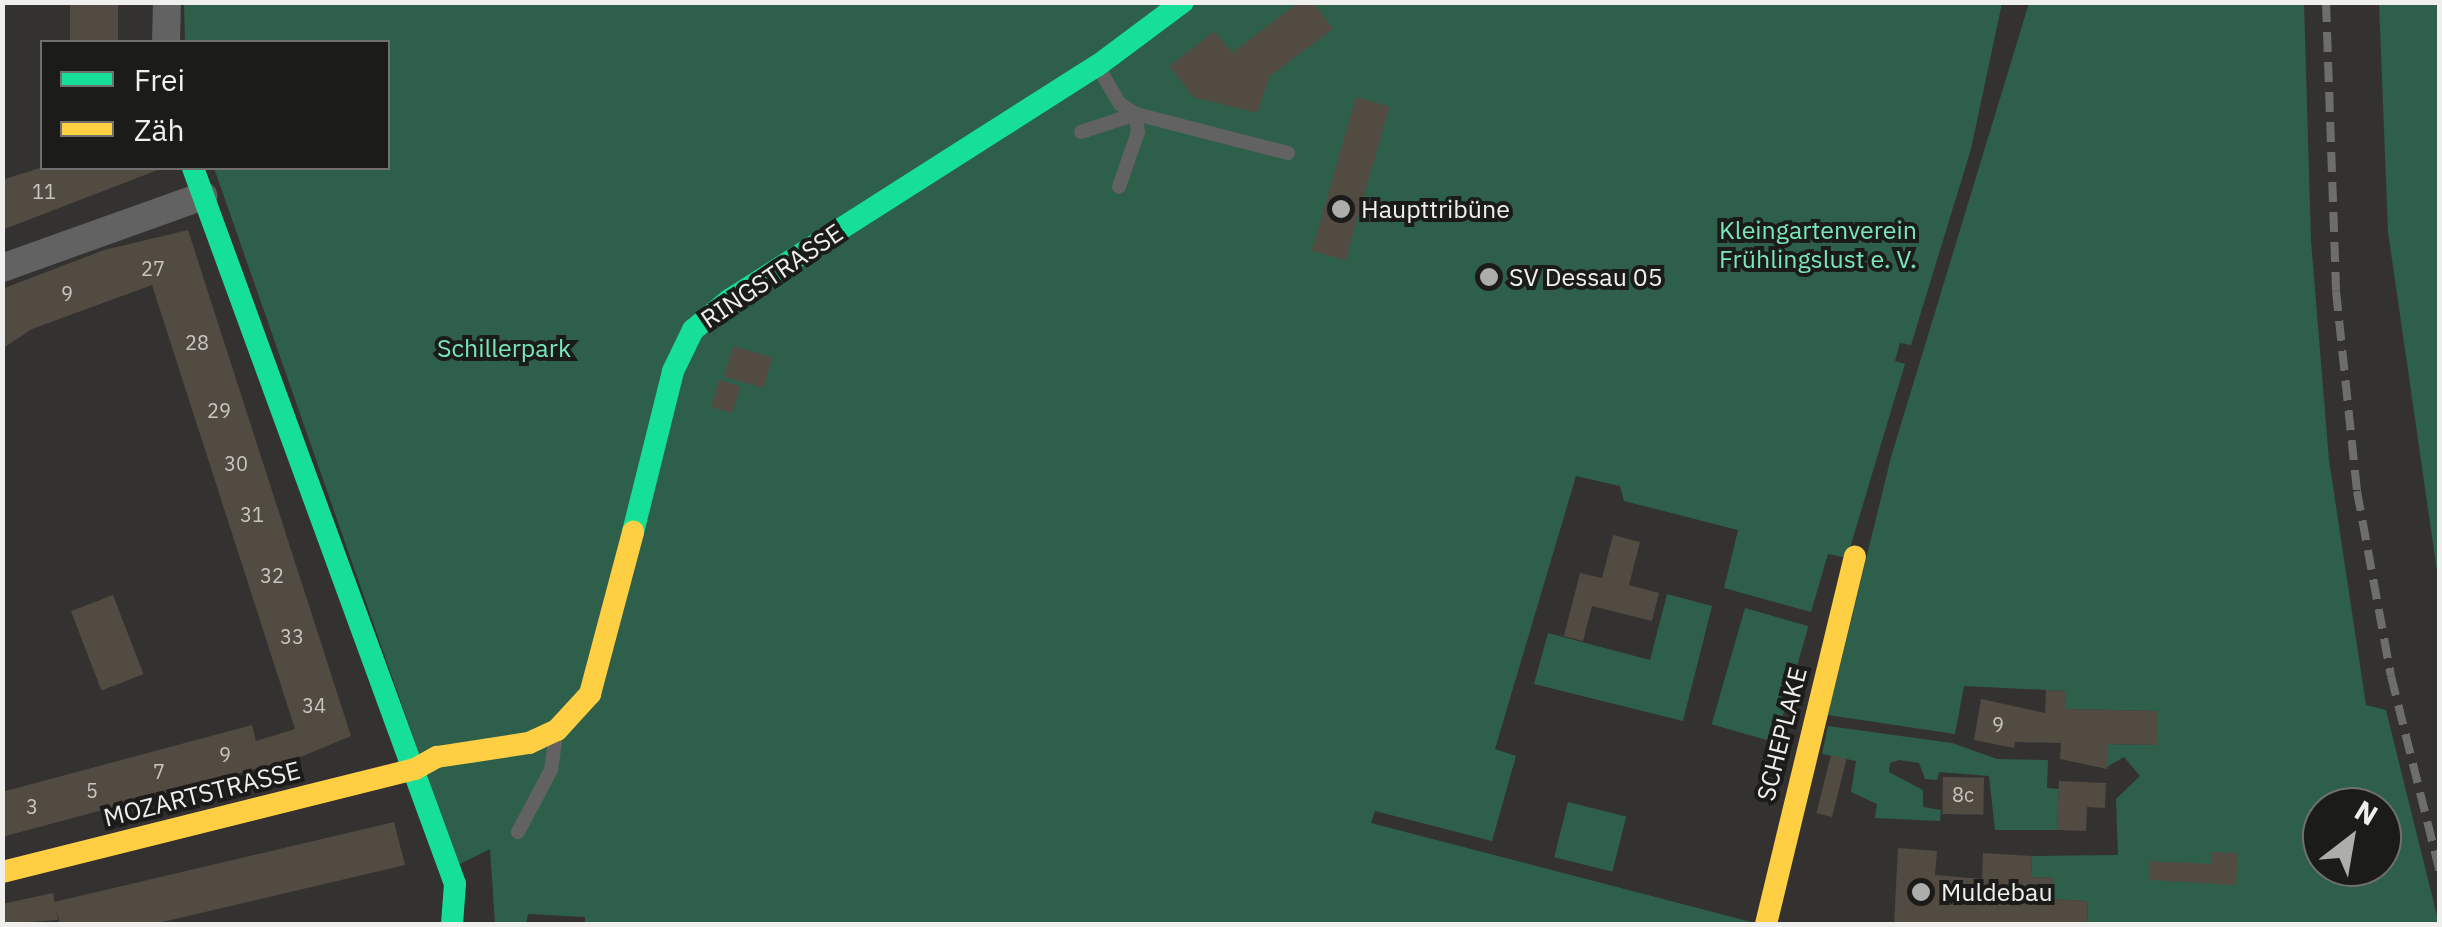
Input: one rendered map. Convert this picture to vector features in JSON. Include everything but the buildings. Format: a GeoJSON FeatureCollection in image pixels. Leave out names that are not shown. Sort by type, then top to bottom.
{"type":"FeatureCollection","features":[{"type":"Feature","properties":{"kind":"street"},"geometry":{"type":"LineString","coordinates":[[166,2],[166,40]]}},
{"type":"Feature","properties":{"kind":"street","name":"RINGSTRASSE"},"geometry":{"type":"LineString","coordinates":[[415,769],[437,757],[512,746],[557,730],[590,694],[673,371],[693,330],[729,300],[1098,66],[1183,2]]}},
{"type":"Feature","properties":{"kind":"street"},"geometry":{"type":"LineString","coordinates":[[194,170],[455,884],[452,924]]}},
{"type":"Feature","properties":{"kind":"street"},"geometry":{"type":"LineString","coordinates":[[2,268],[203,196]]}},
{"type":"Feature","properties":{"kind":"street","name":"SCHEPLAKE"},"geometry":{"type":"LineString","coordinates":[[1766,924],[1855,557]]}},
{"type":"Feature","properties":{"kind":"street","name":"MOZARTSTRASSE"},"geometry":{"type":"LineString","coordinates":[[2,872],[415,769]]}},
{"type":"Feature","properties":{"kind":"lane"},"geometry":{"type":"LineString","coordinates":[[1098,66],[1120,104],[1136,114],[1288,153]]}},
{"type":"Feature","properties":{"kind":"lane"},"geometry":{"type":"LineString","coordinates":[[1081,132],[1136,114]]}},
{"type":"Feature","properties":{"kind":"lane"},"geometry":{"type":"LineString","coordinates":[[1119,187],[1138,132],[1136,114]]}},
{"type":"Feature","properties":{"kind":"lane"},"geometry":{"type":"LineString","coordinates":[[518,832],[550,770],[557,730]]}},
{"type":"Feature","properties":{"kind":"green space"},"geometry":{"type":"Polygon","coordinates":[[[184,3],[2002,3],[1971,149],[1911,345],[1900,343],[1895,361],[1905,364],[1847,558],[1828,554],[1811,612],[1724,588],[1738,530],[1624,501],[1620,486],[1576,476],[1495,749],[1516,756],[1492,841],[1375,811],[1371,823],[1759,924],[585,924],[585,917],[528,914],[526,924],[495,924],[490,849],[458,865],[215,170],[390,170],[390,40],[185,40],[184,3]]]}},
{"type":"Feature","properties":{"kind":"green space"},"geometry":{"type":"Polygon","coordinates":[[[2029,3],[2304,3],[2311,241],[2329,460],[2366,705],[2386,710],[2439,924],[2087,924],[2088,901],[2052,899],[2053,878],[2031,877],[2032,856],[2118,855],[2116,799],[2140,776],[2124,757],[2107,767],[2100,744],[2157,745],[2157,711],[2066,709],[2066,691],[1964,686],[1955,734],[1828,715],[1891,457],[2029,3]]]}},
{"type":"Feature","properties":{"kind":"green space"},"geometry":{"type":"Polygon","coordinates":[[[2379,3],[2439,3],[2439,585],[2388,232],[2379,3]]]}},
{"type":"Feature","properties":{"kind":"green space"},"geometry":{"type":"Polygon","coordinates":[[[1667,594],[1712,606],[1683,721],[1534,684],[1548,633],[1650,660],[1667,594]]]}},
{"type":"Feature","properties":{"kind":"green space"},"geometry":{"type":"Polygon","coordinates":[[[1745,608],[1808,626],[1775,743],[1712,724],[1745,608]]]}},
{"type":"Feature","properties":{"kind":"green space"},"geometry":{"type":"Polygon","coordinates":[[[1828,726],[1952,743],[1997,759],[2048,760],[2047,788],[2059,789],[2057,830],[1995,830],[1989,776],[1939,772],[1937,780],[1925,779],[1919,763],[1899,760],[1890,763],[1889,772],[1923,790],[1923,807],[1941,810],[1940,821],[1875,818],[1877,804],[1851,792],[1856,761],[1822,754],[1828,726]]]}},
{"type":"Feature","properties":{"kind":"green space"},"geometry":{"type":"Polygon","coordinates":[[[1568,802],[1626,817],[1612,872],[1554,857],[1568,802]]]}},
{"type":"Feature","properties":{"kind":"railway"},"geometry":{"type":"LineString","coordinates":[[2326,2],[2336,291],[2357,491],[2391,676],[2440,873]]}},
{"type":"Feature","properties":{"kind":"traffic: fast"},"geometry":{"type":"LineString","coordinates":[[633,532],[673,371],[693,330],[729,300],[1097,66],[1183,2]]}},
{"type":"Feature","properties":{"kind":"traffic: fast"},"geometry":{"type":"LineString","coordinates":[[194,170],[455,884],[452,924]]}},
{"type":"Feature","properties":{"kind":"traffic: slow"},"geometry":{"type":"LineString","coordinates":[[2,872],[415,769],[437,757],[529,743],[557,730],[590,694],[633,532]]}},
{"type":"Feature","properties":{"kind":"traffic: slow"},"geometry":{"type":"LineString","coordinates":[[1766,924],[1855,557]]}},
{"type":"Feature","properties":{"kind":"place","name":"Haupttribüne"},"geometry":{"type":"Point","coordinates":[1341,209]}},
{"type":"Feature","properties":{"kind":"place","name":"SV Dessau 05"},"geometry":{"type":"Point","coordinates":[1489,277]}},
{"type":"Feature","properties":{"kind":"place","name":"Muldebau"},"geometry":{"type":"Point","coordinates":[1921,892]}},
{"type":"Feature","properties":{"kind":"park label","name":"Kleingartenverein Frühlingslust e. V."},"geometry":{"type":"Point","coordinates":[1818,246]}},
{"type":"Feature","properties":{"kind":"park label","name":"Schillerpark"},"geometry":{"type":"Point","coordinates":[504,348]}}]}
